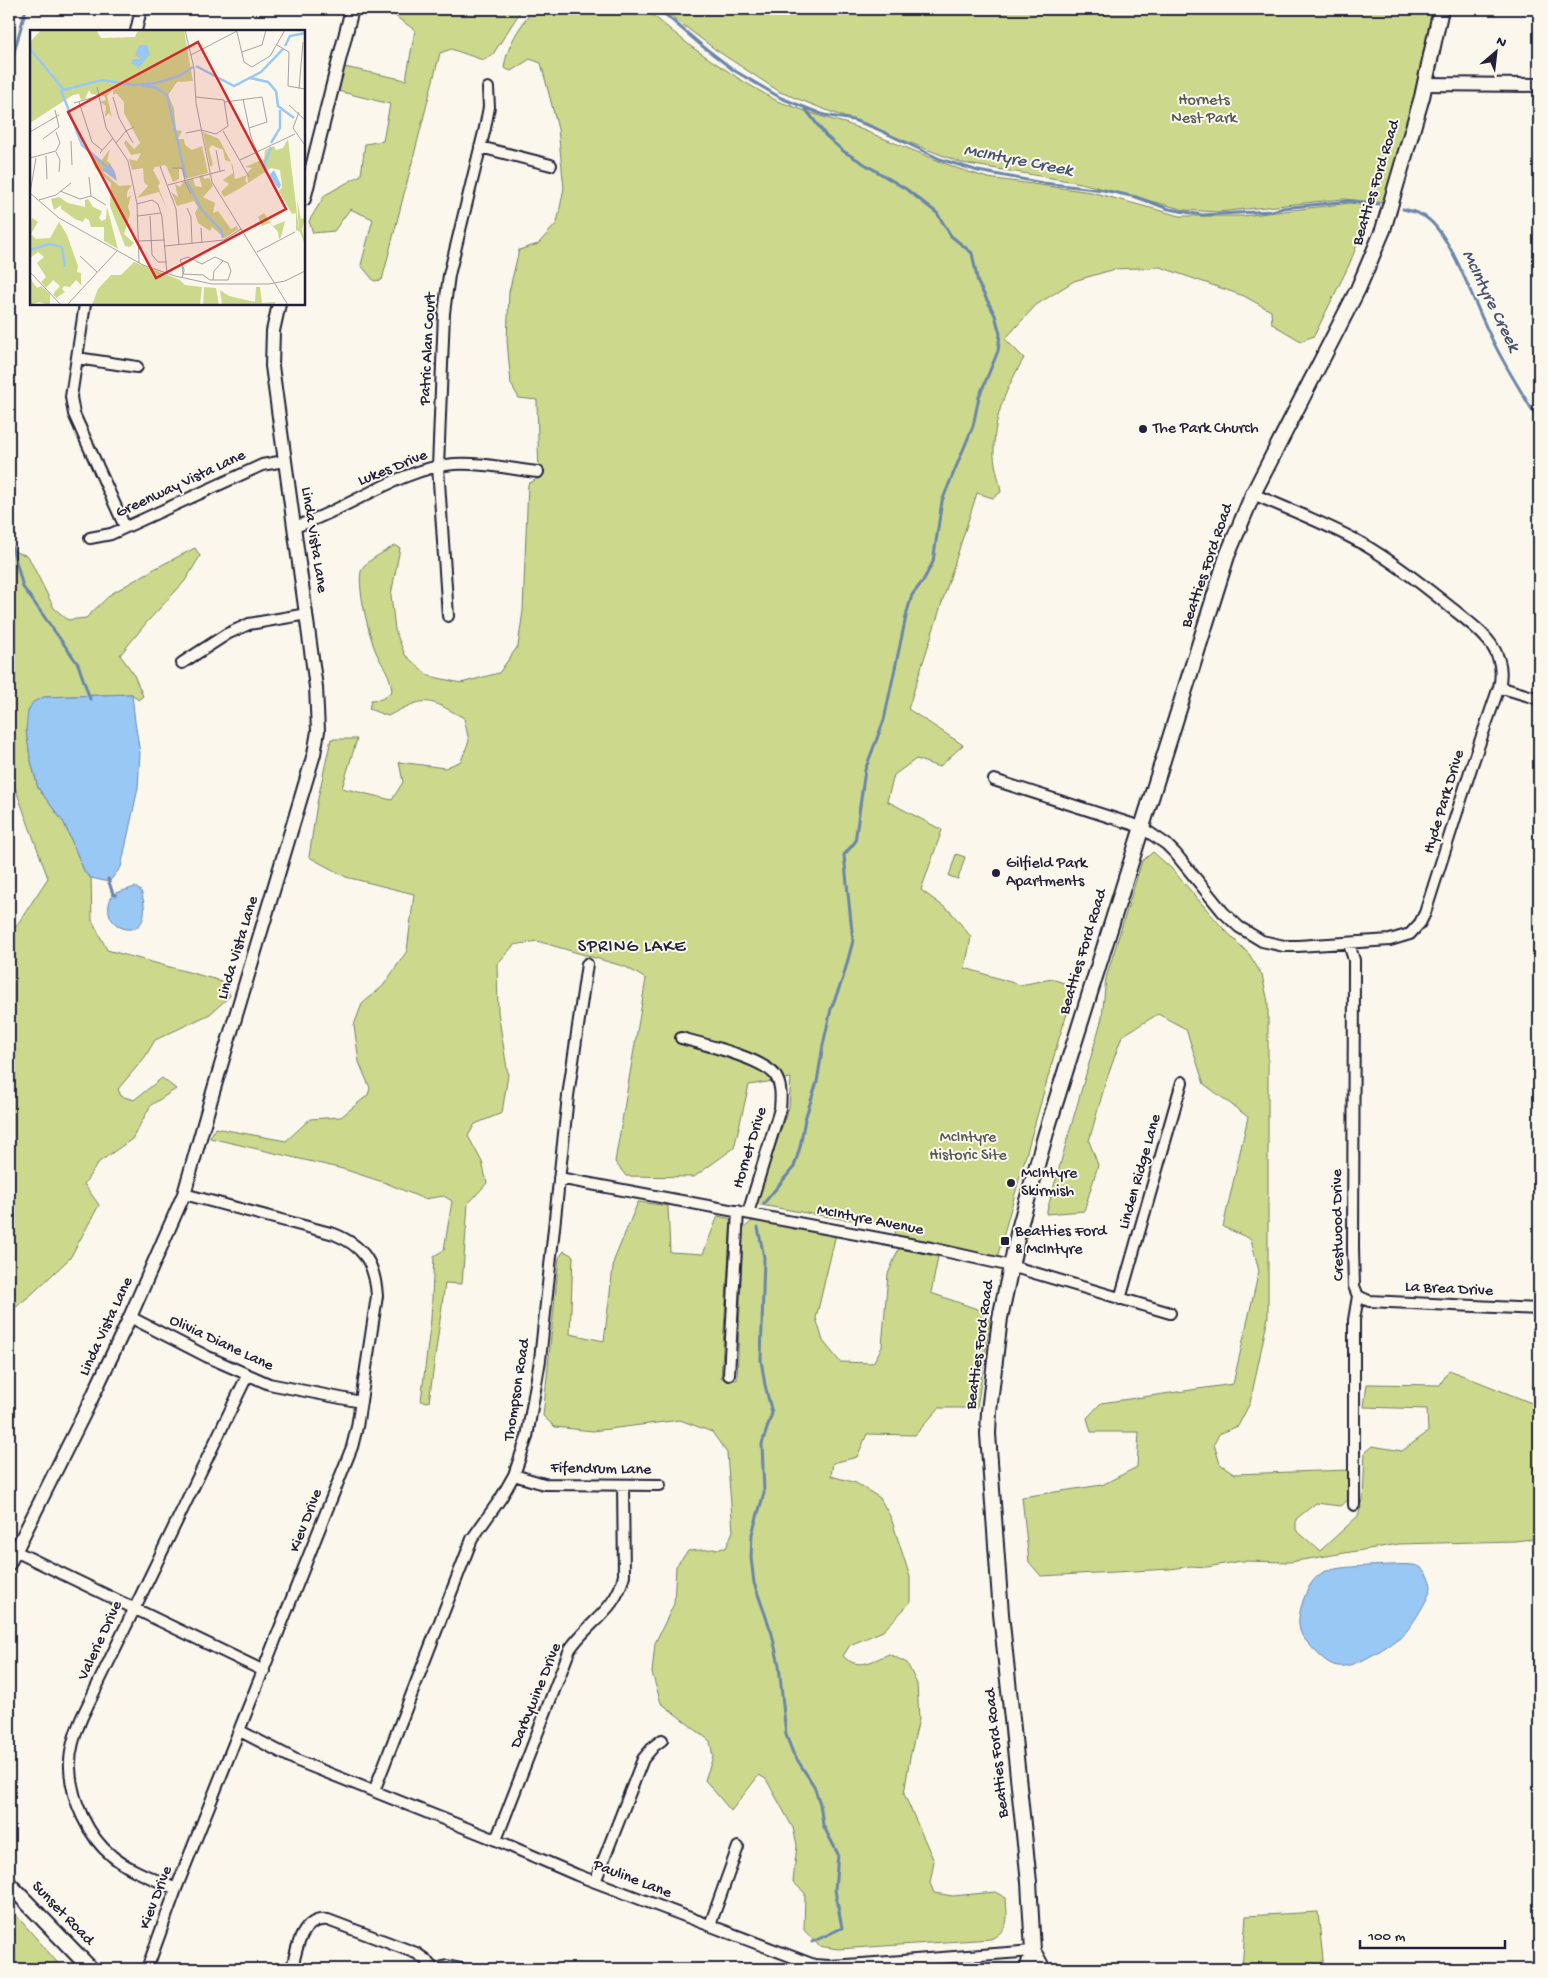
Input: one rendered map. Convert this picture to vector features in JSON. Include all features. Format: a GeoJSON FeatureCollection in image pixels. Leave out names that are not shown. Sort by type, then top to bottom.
{"type":"FeatureCollection","features":[{"type":"Feature","properties":{"kind":"main road","name":"Beatties Ford Road"},"geometry":{"type":"LineString","coordinates":[[1027,1969],[1033,1951],[1027,1855],[1001,1614],[988,1434],[993,1368],[1000,1318],[1027,1196],[1141,827],[1222,574],[1252,494],[1358,289],[1373,256],[1388,215],[1424,84],[1441,9]]}},
{"type":"Feature","properties":{"kind":"main road","name":"Sunset Road"},"geometry":{"type":"LineString","coordinates":[[9,1884],[91,1969]]}},
{"type":"Feature","properties":{"kind":"main road","name":"Beatties Ford Road"},"geometry":{"type":"LineString","coordinates":[[1033,1951],[1043,1969]]}},
{"type":"Feature","properties":{"kind":"street"},"geometry":{"type":"LineString","coordinates":[[136,30],[141,9]]}},
{"type":"Feature","properties":{"kind":"street"},"geometry":{"type":"LineString","coordinates":[[305,195],[352,9]]}},
{"type":"Feature","properties":{"kind":"street"},"geometry":{"type":"LineString","coordinates":[[1424,84],[1539,85]]}},
{"type":"Feature","properties":{"kind":"street","name":"Patric Alan Court"},"geometry":{"type":"LineString","coordinates":[[448,616],[438,467],[443,332],[446,293],[489,107],[488,88]]}},
{"type":"Feature","properties":{"kind":"street"},"geometry":{"type":"LineString","coordinates":[[480,147],[551,165]]}},
{"type":"Feature","properties":{"kind":"street"},"geometry":{"type":"LineString","coordinates":[[85,305],[70,396],[74,414],[125,527]]}},
{"type":"Feature","properties":{"kind":"street","name":"Linda Vista Lane"},"geometry":{"type":"LineString","coordinates":[[9,1564],[90,1404],[184,1194],[314,754],[318,731],[317,704],[307,614],[272,366],[273,331],[279,305]]}},
{"type":"Feature","properties":{"kind":"street"},"geometry":{"type":"LineString","coordinates":[[77,358],[137,367]]}},
{"type":"Feature","properties":{"kind":"street","name":"Greenway Vista Lane"},"geometry":{"type":"LineString","coordinates":[[90,538],[111,534],[262,464],[284,461]]}},
{"type":"Feature","properties":{"kind":"street","name":"Lukes Drive"},"geometry":{"type":"LineString","coordinates":[[294,527],[312,521],[411,474],[438,467],[470,464],[538,472]]}},
{"type":"Feature","properties":{"kind":"street","name":"Hyde Park Drive"},"geometry":{"type":"LineString","coordinates":[[994,780],[1141,827],[1166,844],[1223,912],[1248,934],[1262,941],[1284,946],[1349,944],[1402,937],[1410,934],[1420,923],[1431,897],[1502,675],[1500,662],[1491,645],[1473,625],[1416,579],[1362,543],[1326,525],[1252,494]]}},
{"type":"Feature","properties":{"kind":"street"},"geometry":{"type":"LineString","coordinates":[[182,664],[227,634],[249,624],[307,614]]}},
{"type":"Feature","properties":{"kind":"street"},"geometry":{"type":"LineString","coordinates":[[1498,687],[1539,699]]}},
{"type":"Feature","properties":{"kind":"street","name":"Crestwood Drive"},"geometry":{"type":"LineString","coordinates":[[1349,944],[1354,960],[1353,1248],[1354,1286],[1358,1296],[1354,1320],[1354,1505]]}},
{"type":"Feature","properties":{"kind":"street","name":"Thompson Road"},"geometry":{"type":"LineString","coordinates":[[374,1791],[472,1539],[501,1498],[521,1458],[531,1418],[540,1360],[568,1096],[587,964]]}},
{"type":"Feature","properties":{"kind":"street","name":"Hornet Drive"},"geometry":{"type":"LineString","coordinates":[[681,1038],[735,1054],[770,1070],[778,1081],[781,1099],[780,1109],[751,1200],[743,1212],[729,1375]]}},
{"type":"Feature","properties":{"kind":"street","name":"Linden Ridge Lane"},"geometry":{"type":"LineString","coordinates":[[1120,1299],[1182,1082]]}},
{"type":"Feature","properties":{"kind":"street","name":"McIntyre Avenue"},"geometry":{"type":"LineString","coordinates":[[559,1178],[888,1239],[1011,1266],[1170,1314]]}},
{"type":"Feature","properties":{"kind":"street","name":"Kiev Drive"},"geometry":{"type":"LineString","coordinates":[[147,1969],[176,1889],[352,1448],[358,1427],[377,1296],[376,1279],[364,1255],[356,1245],[334,1234],[184,1194]]}},
{"type":"Feature","properties":{"kind":"street","name":"La Brea Drive"},"geometry":{"type":"LineString","coordinates":[[1358,1296],[1370,1300],[1539,1309]]}},
{"type":"Feature","properties":{"kind":"street","name":"Olivia Diane Lane"},"geometry":{"type":"LineString","coordinates":[[130,1317],[247,1376],[293,1390],[361,1402]]}},
{"type":"Feature","properties":{"kind":"street","name":"Valerie Drive"},"geometry":{"type":"LineString","coordinates":[[176,1889],[148,1877],[112,1856],[97,1841],[87,1825],[73,1787],[70,1768],[74,1734],[247,1376]]}},
{"type":"Feature","properties":{"kind":"street","name":"Fifendrum Lane"},"geometry":{"type":"LineString","coordinates":[[514,1475],[544,1484],[660,1485]]}},
{"type":"Feature","properties":{"kind":"street","name":"Darbywine Drive"},"geometry":{"type":"LineString","coordinates":[[496,1840],[570,1649],[577,1639],[608,1609],[621,1589],[624,1575],[623,1485]]}},
{"type":"Feature","properties":{"kind":"street"},"geometry":{"type":"LineString","coordinates":[[15,1551],[264,1670]]}},
{"type":"Feature","properties":{"kind":"street","name":"Pauline Lane"},"geometry":{"type":"LineString","coordinates":[[240,1731],[298,1761],[496,1840],[595,1882],[814,1965],[830,1966],[1033,1951]]}},
{"type":"Feature","properties":{"kind":"street"},"geometry":{"type":"LineString","coordinates":[[595,1882],[643,1759],[662,1740]]}},
{"type":"Feature","properties":{"kind":"street"},"geometry":{"type":"LineString","coordinates":[[710,1925],[738,1847]]}},
{"type":"Feature","properties":{"kind":"street"},"geometry":{"type":"LineString","coordinates":[[292,1969],[297,1949],[307,1926],[320,1919],[328,1920],[416,1953],[435,1969],[447,1966],[461,1969]]}},
{"type":"Feature","properties":{"kind":"green space"},"geometry":{"type":"Polygon","coordinates":[[[361,9],[522,9],[493,54],[483,60],[451,49],[440,53],[382,280],[374,281],[361,265],[373,219],[350,209],[334,231],[313,233],[309,221],[325,195],[361,175],[365,144],[383,141],[390,104],[338,91],[344,67],[406,80],[415,30],[392,14],[371,15],[361,9]]]}},
{"type":"Feature","properties":{"kind":"green space","name":"McIntyre Historic Site"},"geometry":{"type":"Polygon","coordinates":[[[534,9],[645,9],[693,48],[777,101],[848,124],[959,169],[988,178],[1091,192],[1180,216],[1243,216],[1350,203],[1372,207],[1349,265],[1314,336],[1301,341],[1272,324],[1271,311],[1244,296],[1160,267],[1115,269],[1074,281],[1036,305],[1005,339],[1024,358],[1007,391],[996,425],[994,454],[1001,492],[993,498],[977,493],[908,709],[963,745],[939,767],[916,759],[894,775],[887,801],[942,830],[921,890],[951,912],[971,937],[965,968],[1020,985],[1052,979],[1076,987],[1059,1038],[997,1258],[895,1235],[896,1227],[877,1222],[841,1219],[755,1204],[789,1107],[791,1078],[749,1085],[734,1148],[694,1177],[626,1176],[615,1162],[646,979],[626,967],[537,941],[514,945],[497,964],[498,1012],[508,1075],[502,1113],[475,1124],[468,1136],[482,1162],[487,1183],[468,1204],[462,1284],[445,1283],[429,1402],[421,1401],[431,1319],[434,1256],[444,1250],[452,1201],[444,1196],[424,1199],[386,1183],[343,1169],[210,1138],[215,1128],[286,1141],[310,1119],[341,1117],[368,1095],[370,1088],[359,1062],[354,1025],[362,1004],[383,986],[407,951],[414,894],[346,877],[309,857],[317,803],[331,739],[357,739],[342,788],[392,800],[403,782],[399,762],[445,768],[461,761],[469,741],[464,718],[433,703],[419,702],[388,716],[369,709],[371,700],[382,699],[392,691],[390,679],[376,652],[370,635],[360,583],[363,567],[395,545],[400,548],[391,595],[395,630],[405,655],[429,676],[461,683],[499,673],[518,646],[523,611],[528,484],[539,478],[537,400],[519,398],[511,384],[507,341],[509,292],[519,250],[538,244],[557,223],[564,188],[558,129],[541,63],[530,59],[511,71],[504,68],[508,51],[515,36],[534,9]]]}},
{"type":"Feature","properties":{"kind":"green space","name":"Hornets Nest Park"},"geometry":{"type":"Polygon","coordinates":[[[662,9],[1436,9],[1415,99],[1387,203],[1343,199],[1218,212],[1185,210],[1081,183],[962,163],[780,92],[716,50],[662,9]]]}},
{"type":"Feature","properties":{"kind":"green space"},"geometry":{"type":"Polygon","coordinates":[[[9,541],[16,552],[28,556],[54,608],[68,620],[86,618],[111,594],[195,548],[200,556],[185,581],[120,655],[133,673],[143,696],[138,700],[132,694],[44,697],[26,730],[30,757],[38,788],[64,823],[85,873],[91,878],[92,920],[107,950],[214,979],[226,984],[230,996],[210,1014],[155,1040],[145,1057],[118,1089],[121,1096],[134,1100],[162,1078],[176,1089],[151,1105],[132,1139],[99,1162],[84,1184],[99,1205],[70,1258],[9,1313],[9,937],[48,878],[9,771],[9,541]]]}},
{"type":"Feature","properties":{"kind":"green space"},"geometry":{"type":"Polygon","coordinates":[[[1153,852],[1171,868],[1221,926],[1249,954],[1262,975],[1268,1002],[1268,1317],[1250,1403],[1238,1426],[1219,1434],[1214,1444],[1220,1464],[1235,1474],[1349,1470],[1348,1500],[1340,1506],[1316,1503],[1296,1519],[1296,1530],[1320,1551],[1358,1516],[1363,1500],[1365,1452],[1372,1446],[1402,1451],[1428,1432],[1427,1409],[1364,1407],[1367,1384],[1440,1385],[1449,1370],[1539,1406],[1539,1538],[1515,1541],[1399,1544],[1290,1562],[1241,1561],[1207,1567],[1191,1566],[1170,1569],[1041,1576],[1029,1562],[1022,1497],[1102,1485],[1137,1467],[1139,1432],[1091,1432],[1087,1418],[1101,1403],[1233,1384],[1259,1271],[1251,1239],[1223,1227],[1248,1117],[1204,1084],[1186,1029],[1158,1014],[1122,1036],[1106,1081],[1089,1141],[1098,1165],[1084,1211],[1046,1214],[1102,1018],[1106,978],[1142,861],[1153,852]]]}},
{"type":"Feature","properties":{"kind":"green space"},"geometry":{"type":"Polygon","coordinates":[[[956,854],[965,857],[958,879],[949,876],[956,854]]]}},
{"type":"Feature","properties":{"kind":"green space"},"geometry":{"type":"Polygon","coordinates":[[[638,1202],[668,1206],[670,1252],[703,1254],[718,1216],[731,1219],[721,1378],[737,1380],[743,1229],[752,1221],[782,1223],[836,1234],[816,1318],[823,1341],[840,1362],[873,1363],[882,1347],[888,1274],[899,1248],[938,1257],[931,1293],[983,1311],[990,1322],[977,1408],[939,1408],[915,1435],[867,1434],[857,1457],[833,1463],[831,1476],[856,1483],[880,1498],[891,1518],[910,1577],[910,1603],[883,1631],[850,1645],[843,1656],[849,1661],[860,1664],[871,1662],[889,1654],[907,1663],[917,1684],[919,1719],[904,1794],[934,1861],[930,1883],[934,1893],[953,1896],[995,1892],[1006,1898],[1007,1917],[1005,1927],[991,1939],[838,1949],[819,1946],[804,1930],[805,1893],[793,1882],[797,1845],[793,1828],[766,1779],[759,1775],[731,1811],[705,1780],[713,1757],[710,1741],[661,1703],[652,1673],[655,1643],[674,1604],[676,1566],[688,1551],[726,1548],[733,1531],[727,1453],[712,1432],[680,1420],[593,1431],[555,1427],[543,1416],[559,1258],[564,1251],[573,1256],[570,1334],[604,1341],[614,1260],[638,1202]]]}},
{"type":"Feature","properties":{"kind":"green space"},"geometry":{"type":"Polygon","coordinates":[[[9,1907],[63,1969],[9,1969],[9,1907]]]}},
{"type":"Feature","properties":{"kind":"green space"},"geometry":{"type":"Polygon","coordinates":[[[1318,1912],[1324,1969],[1242,1969],[1246,1916],[1318,1912]]]}},
{"type":"Feature","properties":{"kind":"water"},"geometry":{"type":"Polygon","coordinates":[[[132,694],[140,753],[138,788],[121,867],[109,882],[91,878],[85,873],[64,823],[38,788],[30,757],[26,730],[28,711],[33,702],[44,697],[132,694]]]}},
{"type":"Feature","properties":{"kind":"water"},"geometry":{"type":"Polygon","coordinates":[[[135,887],[141,891],[144,910],[142,922],[135,928],[126,929],[117,925],[111,918],[109,907],[113,894],[135,887]]]}},
{"type":"Feature","properties":{"kind":"water"},"geometry":{"type":"Polygon","coordinates":[[[1390,1565],[1420,1567],[1429,1579],[1430,1591],[1416,1618],[1405,1633],[1373,1655],[1345,1666],[1330,1663],[1318,1654],[1302,1636],[1299,1627],[1301,1608],[1311,1584],[1318,1576],[1327,1571],[1390,1565]]]}},
{"type":"Feature","properties":{"kind":"waterway"},"geometry":{"type":"LineString","coordinates":[[9,70],[26,9]]}},
{"type":"Feature","properties":{"kind":"waterway","name":"McIntyre Creek"},"geometry":{"type":"LineString","coordinates":[[659,9],[735,71],[781,98],[824,115],[853,120],[873,127],[940,159],[978,171],[1043,183],[1103,190],[1136,197],[1169,209],[1202,215],[1272,211],[1283,208],[1349,201],[1379,204]]}},
{"type":"Feature","properties":{"kind":"waterway"},"geometry":{"type":"LineString","coordinates":[[764,1203],[794,1167],[800,1147],[805,1119],[817,1082],[831,1009],[843,978],[853,941],[844,855],[855,842],[865,770],[884,720],[912,595],[923,581],[933,562],[942,501],[973,426],[979,397],[998,351],[1000,334],[995,315],[978,283],[972,253],[951,236],[937,213],[906,189],[843,151],[826,136],[804,107]]}},
{"type":"Feature","properties":{"kind":"waterway","name":"McIntyre Creek"},"geometry":{"type":"LineString","coordinates":[[1403,209],[1425,217],[1444,238],[1459,266],[1495,346],[1539,421]]}},
{"type":"Feature","properties":{"kind":"waterway"},"geometry":{"type":"LineString","coordinates":[[9,536],[23,587],[78,664],[90,699]]}},
{"type":"Feature","properties":{"kind":"waterway"},"geometry":{"type":"LineString","coordinates":[[108,879],[113,894],[116,895]]}},
{"type":"Feature","properties":{"kind":"waterway"},"geometry":{"type":"LineString","coordinates":[[758,1228],[764,1257],[761,1360],[772,1413],[762,1444],[764,1493],[752,1534],[751,1558],[754,1583],[772,1634],[779,1665],[786,1735],[793,1753],[814,1786],[820,1804],[823,1825],[838,1854],[835,1890],[842,1928],[812,1942]]}},
{"type":"Feature","properties":{"kind":"waterway"},"geometry":{"type":"LineString","coordinates":[[1536,1547],[1539,1538]]}},
{"type":"Feature","properties":{"kind":"place","name":"The Park Church"},"geometry":{"type":"Point","coordinates":[1143,429]}},
{"type":"Feature","properties":{"kind":"place","name":"Gilfield Park Apartments"},"geometry":{"type":"Point","coordinates":[996,873]}},
{"type":"Feature","properties":{"kind":"place","name":"McIntyre Skirmish"},"geometry":{"type":"Point","coordinates":[1011,1183]}},
{"type":"Feature","properties":{"kind":"place","name":"Beatties Ford & McIntyre"},"geometry":{"type":"Point","coordinates":[1005,1241]}},
{"type":"Feature","properties":{"kind":"district","name":"SPRING LAKE"},"geometry":{"type":"Point","coordinates":[632,947]}}]}
